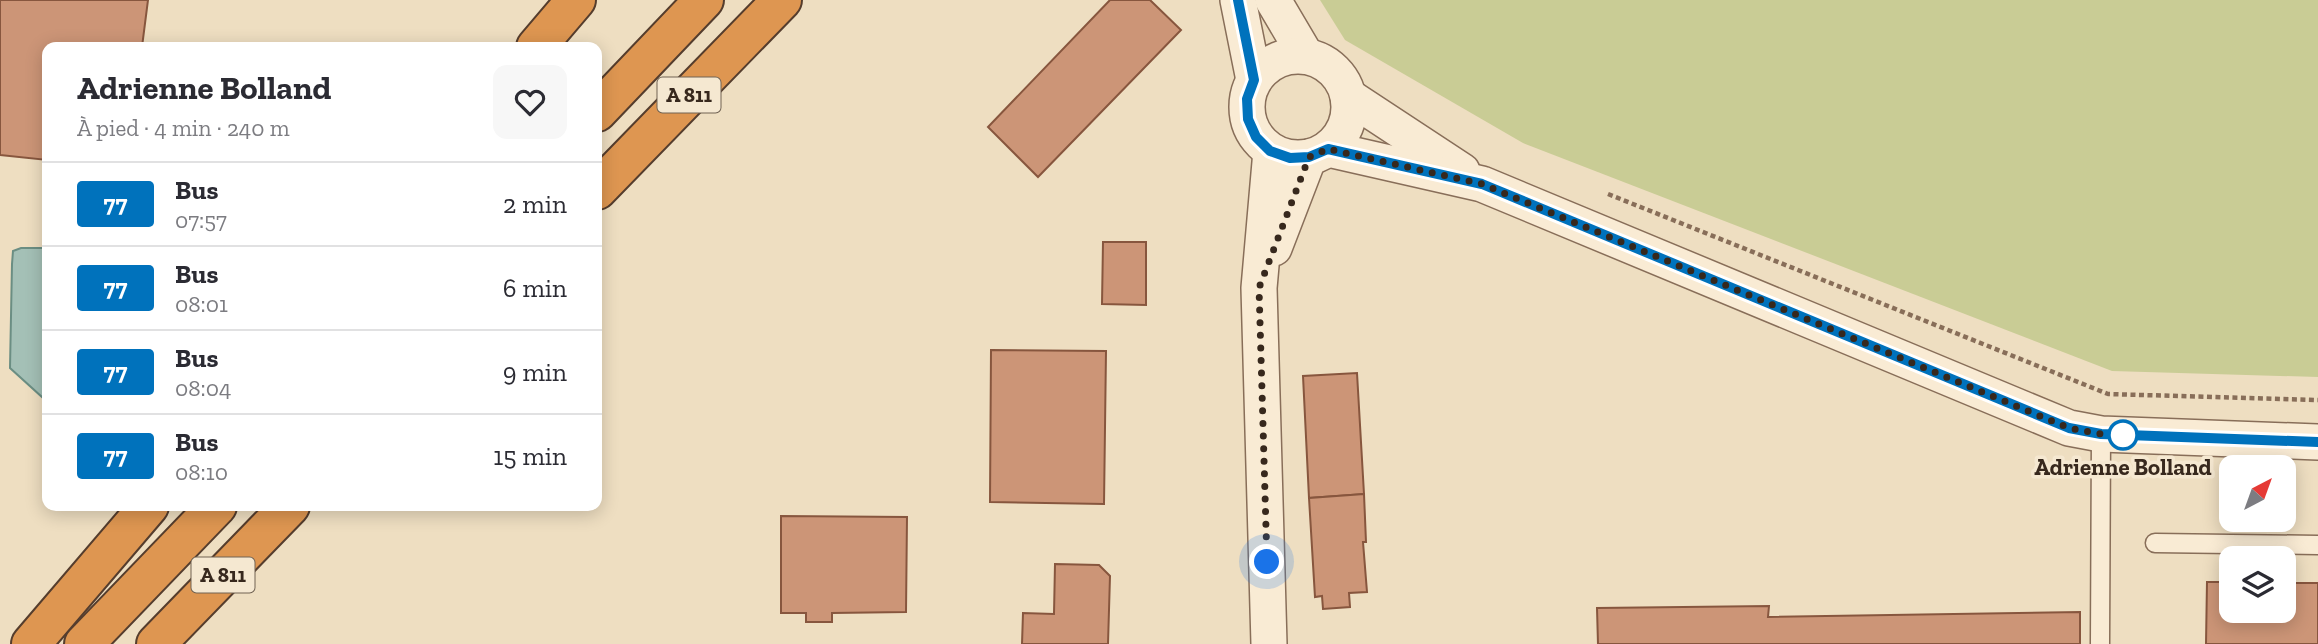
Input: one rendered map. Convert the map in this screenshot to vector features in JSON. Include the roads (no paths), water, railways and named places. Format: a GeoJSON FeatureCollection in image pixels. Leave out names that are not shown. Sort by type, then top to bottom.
{"type":"FeatureCollection","features":[{"type":"Feature","properties":{"kind":"highway"},"geometry":{"type":"LineString","coordinates":[[540,42],[576,0]]}},
{"type":"Feature","properties":{"kind":"highway","name":"A 811"},"geometry":{"type":"LineString","coordinates":[[602,107],[704,0]]}},
{"type":"Feature","properties":{"kind":"highway","name":"A 811"},"geometry":{"type":"LineString","coordinates":[[602,185],[782,0]]}},
{"type":"Feature","properties":{"kind":"highway"},"geometry":{"type":"LineString","coordinates":[[31,644],[145,511]]}},
{"type":"Feature","properties":{"kind":"highway","name":"A 811"},"geometry":{"type":"LineString","coordinates":[[84,644],[212,511]]}},
{"type":"Feature","properties":{"kind":"highway","name":"A 811"},"geometry":{"type":"LineString","coordinates":[[156,644],[285,511]]}},
{"type":"Feature","properties":{"kind":"street"},"geometry":{"type":"LineString","coordinates":[[1238,0],[1254,80]]}},
{"type":"Feature","properties":{"kind":"street"},"geometry":{"type":"LineString","coordinates":[[1273,0],[1306,57]]}},
{"type":"Feature","properties":{"kind":"street"},"geometry":{"type":"LineString","coordinates":[[1259,288],[1319,153],[1342,134],[1349,116],[1348,96],[1340,78],[1325,64],[1306,57],[1286,57],[1268,66],[1254,80],[1247,99],[1248,119],[1256,137],[1270,151],[1290,158],[1319,153],[1482,184]]}},
{"type":"Feature","properties":{"kind":"street"},"geometry":{"type":"LineString","coordinates":[[1348,96],[1482,184],[2069,428],[2101,434],[2318,442]]}},
{"type":"Feature","properties":{"kind":"street"},"geometry":{"type":"LineString","coordinates":[[1269,644],[1259,288],[1270,151]]}},
{"type":"Feature","properties":{"kind":"lane"},"geometry":{"type":"LineString","coordinates":[[2100,644],[2101,434]]}},
{"type":"Feature","properties":{"kind":"lane"},"geometry":{"type":"LineString","coordinates":[[2155,543],[2318,545]]}},
{"type":"Feature","properties":{"kind":"water"},"geometry":{"type":"Polygon","coordinates":[[[21,248],[42,248],[42,397],[10,368],[13,251],[21,248]]]}},
{"type":"Feature","properties":{"kind":"place","name":"Adrienne Bolland"},"geometry":{"type":"Point","coordinates":[2123,435]}}]}
